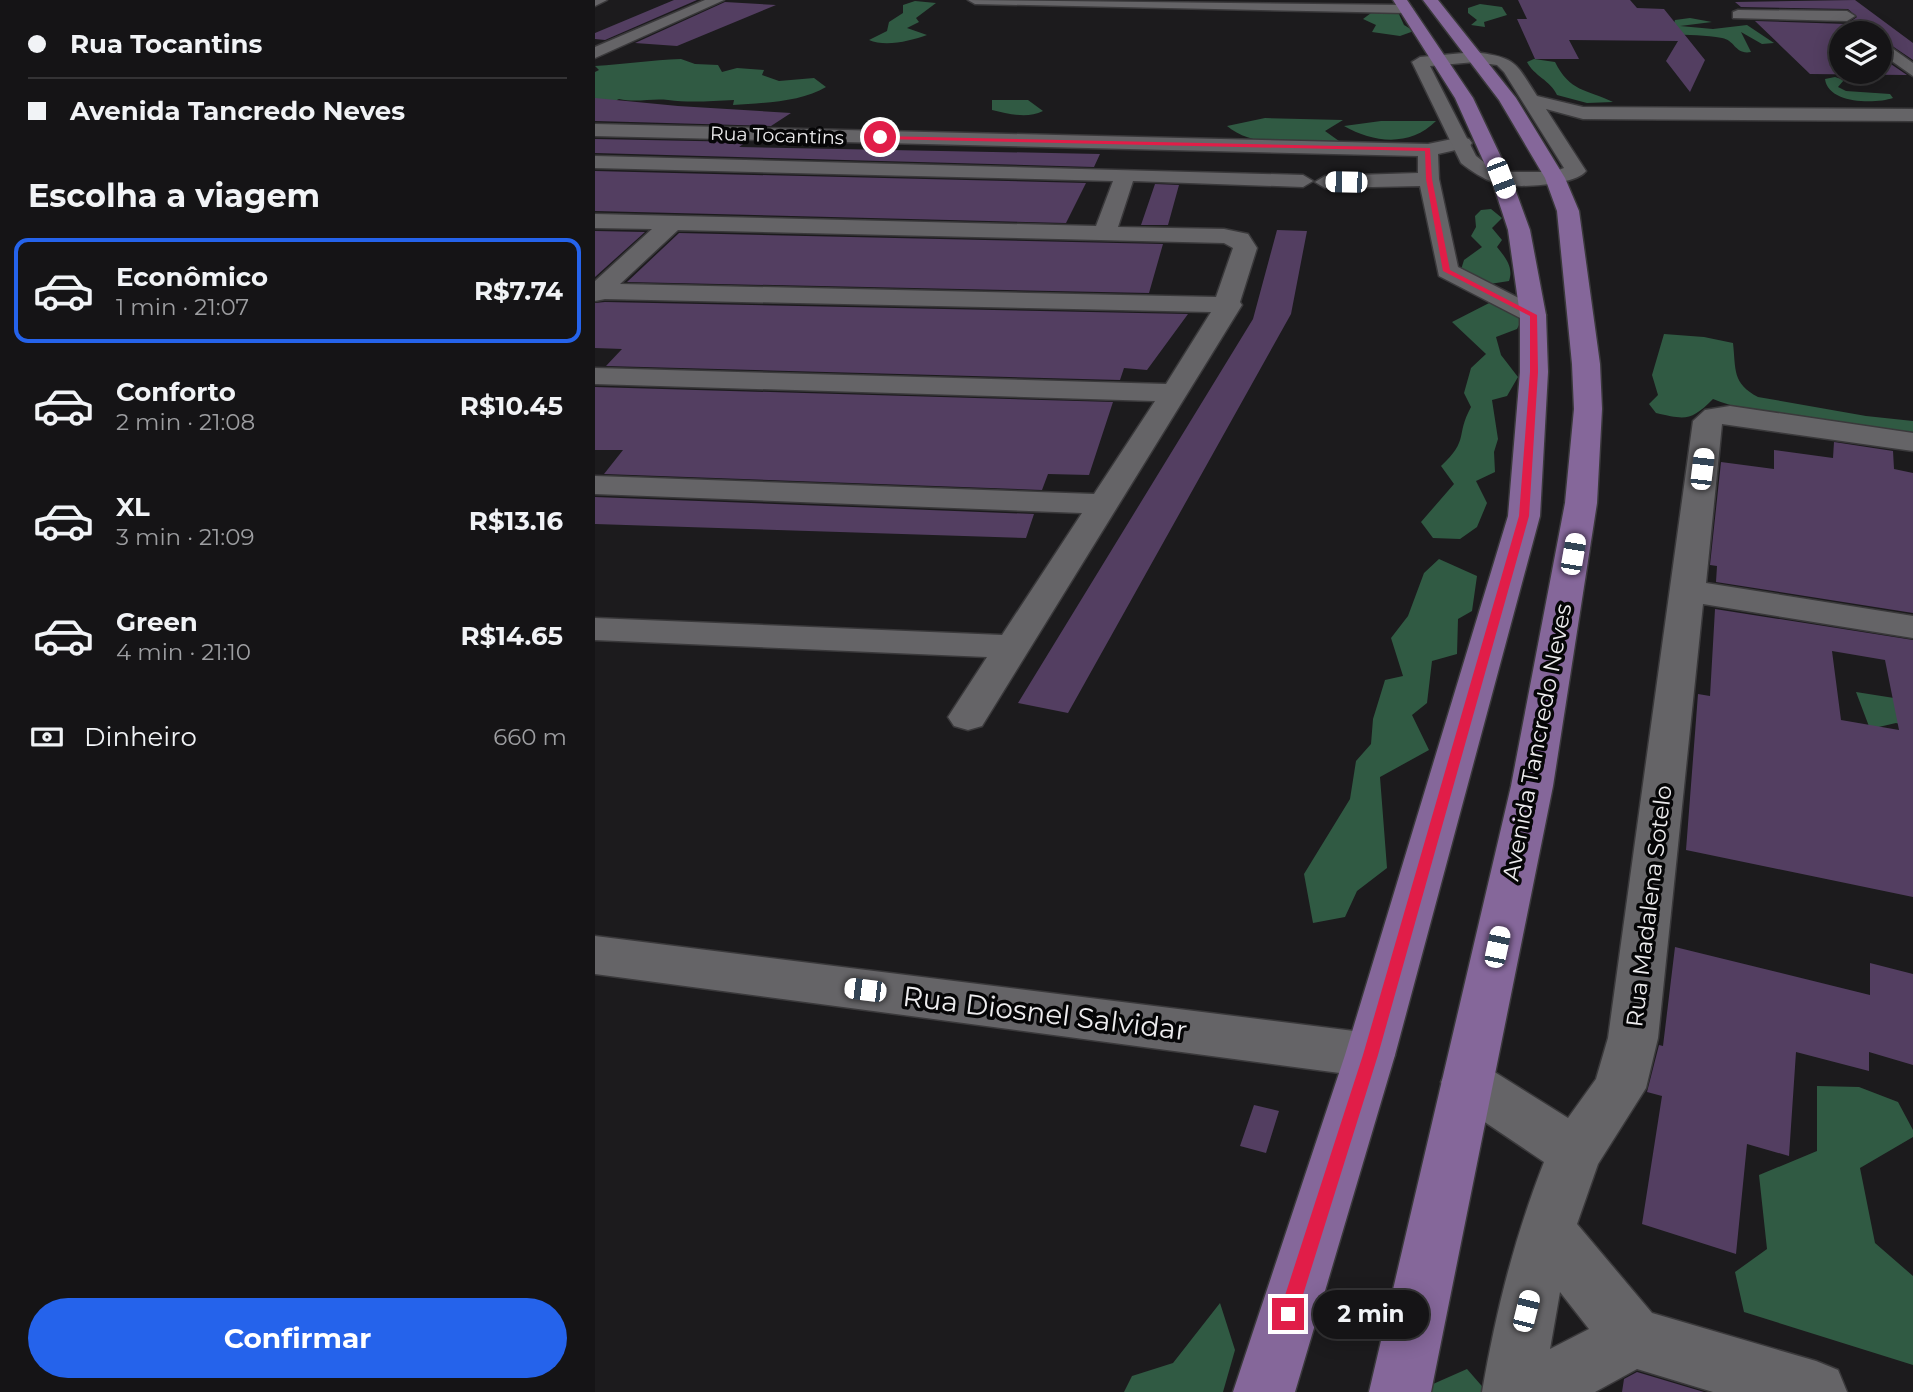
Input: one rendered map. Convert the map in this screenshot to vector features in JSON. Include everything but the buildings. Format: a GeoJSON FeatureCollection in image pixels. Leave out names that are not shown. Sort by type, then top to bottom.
{"type":"FeatureCollection","features":[{"type":"Feature","properties":{"kind":"main road"},"geometry":{"type":"LineString","coordinates":[[1264,1392],[1370,1055],[1524,516],[1534,372],[1534,315],[1515,216],[1439,36]]}},
{"type":"Feature","properties":{"kind":"main road","name":"Avenida Tancredo Neves"},"geometry":{"type":"LineString","coordinates":[[1400,1392],[1532,786],[1581,502],[1588,409],[1586,364],[1566,186],[1507,98],[1439,36]]}},
{"type":"Feature","properties":{"kind":"main road"},"geometry":{"type":"LineString","coordinates":[[1465,151],[1475,182],[1489,200],[1515,216]]}},
{"type":"Feature","properties":{"kind":"street"},"geometry":{"type":"LineString","coordinates":[[595,2],[600,0]]}},
{"type":"Feature","properties":{"kind":"street"},"geometry":{"type":"LineString","coordinates":[[595,54],[717,0]]}},
{"type":"Feature","properties":{"kind":"street"},"geometry":{"type":"LineString","coordinates":[[975,0],[1439,36],[1534,101],[1583,113],[1671,116],[1913,115]]}},
{"type":"Feature","properties":{"kind":"street"},"geometry":{"type":"LineString","coordinates":[[1738,15],[1852,20],[1828,0]]}},
{"type":"Feature","properties":{"kind":"street"},"geometry":{"type":"LineString","coordinates":[[1439,36],[1465,151],[1501,178],[1566,186],[1559,139],[1534,101]]}},
{"type":"Feature","properties":{"kind":"street"},"geometry":{"type":"LineString","coordinates":[[1892,42],[1902,42]]}},
{"type":"Feature","properties":{"kind":"street"},"geometry":{"type":"LineString","coordinates":[[1892,54],[1913,71]]}},
{"type":"Feature","properties":{"kind":"street"},"geometry":{"type":"LineString","coordinates":[[1559,139],[1585,124],[1671,116]]}},
{"type":"Feature","properties":{"kind":"street","name":"Rua Tocantins"},"geometry":{"type":"LineString","coordinates":[[595,130],[1465,151]]}},
{"type":"Feature","properties":{"kind":"street"},"geometry":{"type":"LineString","coordinates":[[1428,150],[1431,189],[1447,271],[1534,315]]}},
{"type":"Feature","properties":{"kind":"street"},"geometry":{"type":"LineString","coordinates":[[595,162],[1125,174],[1303,181]]}},
{"type":"Feature","properties":{"kind":"street"},"geometry":{"type":"LineString","coordinates":[[1105,233],[1125,174]]}},
{"type":"Feature","properties":{"kind":"street"},"geometry":{"type":"LineString","coordinates":[[1325,182],[1431,189]]}},
{"type":"Feature","properties":{"kind":"street"},"geometry":{"type":"LineString","coordinates":[[595,220],[1224,236],[1240,239],[1245,248],[1229,305],[968,717]]}},
{"type":"Feature","properties":{"kind":"street"},"geometry":{"type":"LineString","coordinates":[[596,293],[673,222]]}},
{"type":"Feature","properties":{"kind":"street"},"geometry":{"type":"LineString","coordinates":[[596,293],[1229,305]]}},
{"type":"Feature","properties":{"kind":"street"},"geometry":{"type":"LineString","coordinates":[[595,376],[1175,393]]}},
{"type":"Feature","properties":{"kind":"street","name":"Rua Madalena Sotelo"},"geometry":{"type":"LineString","coordinates":[[1513,1392],[1526,1311],[1546,1230],[1575,1152],[1620,1088],[1633,1038],[1708,421],[1714,416],[1730,415],[1913,442]]}},
{"type":"Feature","properties":{"kind":"street"},"geometry":{"type":"LineString","coordinates":[[595,485],[1103,504]]}},
{"type":"Feature","properties":{"kind":"street"},"geometry":{"type":"LineString","coordinates":[[1687,591],[1913,627]]}},
{"type":"Feature","properties":{"kind":"street"},"geometry":{"type":"LineString","coordinates":[[595,629],[1010,647]]}},
{"type":"Feature","properties":{"kind":"street","name":"Rua Diosnel Salvidar"},"geometry":{"type":"LineString","coordinates":[[595,955],[1370,1055]]}},
{"type":"Feature","properties":{"kind":"street"},"geometry":{"type":"LineString","coordinates":[[1467,1082],[1575,1152]]}},
{"type":"Feature","properties":{"kind":"street"},"geometry":{"type":"LineString","coordinates":[[1546,1230],[1633,1338],[1816,1392]]}},
{"type":"Feature","properties":{"kind":"street"},"geometry":{"type":"LineString","coordinates":[[1533,1392],[1633,1338]]}},
{"type":"Feature","properties":{"kind":"green space"},"geometry":{"type":"Polygon","coordinates":[[[915,1],[936,3],[916,18],[919,22],[907,28],[927,35],[890,43],[869,40],[887,31],[889,22],[903,13],[903,5],[915,1]]]}},
{"type":"Feature","properties":{"kind":"green space"},"geometry":{"type":"Polygon","coordinates":[[[1480,4],[1502,7],[1507,15],[1484,22],[1485,27],[1471,25],[1477,20],[1468,13],[1468,8],[1480,4]]]}},
{"type":"Feature","properties":{"kind":"green space"},"geometry":{"type":"Polygon","coordinates":[[[1398,12],[1404,25],[1414,31],[1400,36],[1372,32],[1376,25],[1363,19],[1371,13],[1398,12]]]}},
{"type":"Feature","properties":{"kind":"green space"},"geometry":{"type":"Polygon","coordinates":[[[1690,18],[1712,22],[1680,26],[1713,29],[1747,25],[1774,43],[1762,44],[1741,32],[1751,52],[1746,52],[1722,38],[1671,34],[1675,20],[1690,18]]]}},
{"type":"Feature","properties":{"kind":"green space"},"geometry":{"type":"Polygon","coordinates":[[[681,59],[695,64],[718,65],[722,72],[737,68],[764,70],[762,75],[779,81],[814,78],[826,87],[794,99],[733,105],[734,100],[692,102],[619,99],[604,106],[595,104],[595,72],[599,70],[595,66],[681,59]]]}},
{"type":"Feature","properties":{"kind":"green space"},"geometry":{"type":"Polygon","coordinates":[[[1534,59],[1555,62],[1573,84],[1613,102],[1587,103],[1557,95],[1527,62],[1534,59]]]}},
{"type":"Feature","properties":{"kind":"green space"},"geometry":{"type":"Polygon","coordinates":[[[1829,78],[1829,84],[1841,84],[1838,87],[1846,91],[1890,94],[1893,98],[1864,101],[1843,98],[1828,87],[1825,79],[1829,78]]]}},
{"type":"Feature","properties":{"kind":"green space"},"geometry":{"type":"Polygon","coordinates":[[[992,100],[1028,100],[1043,111],[1024,115],[1005,113],[992,110],[992,100]]]}},
{"type":"Feature","properties":{"kind":"green space"},"geometry":{"type":"Polygon","coordinates":[[[1265,118],[1343,120],[1325,131],[1339,141],[1266,141],[1238,134],[1227,126],[1265,118]]]}},
{"type":"Feature","properties":{"kind":"green space"},"geometry":{"type":"Polygon","coordinates":[[[1381,121],[1436,121],[1415,135],[1391,140],[1367,136],[1344,126],[1381,121]]]}},
{"type":"Feature","properties":{"kind":"green space"},"geometry":{"type":"Polygon","coordinates":[[[1491,209],[1502,218],[1492,228],[1502,240],[1497,247],[1510,267],[1509,281],[1464,288],[1459,276],[1464,260],[1482,247],[1471,236],[1476,227],[1475,216],[1481,210],[1491,209]]]}},
{"type":"Feature","properties":{"kind":"green space"},"geometry":{"type":"Polygon","coordinates":[[[1495,300],[1524,315],[1517,329],[1496,337],[1501,355],[1518,377],[1507,396],[1492,400],[1498,439],[1494,452],[1495,472],[1476,481],[1487,503],[1477,527],[1460,539],[1433,538],[1421,522],[1454,484],[1441,466],[1456,449],[1471,407],[1464,393],[1471,368],[1486,354],[1452,322],[1495,300]]]}},
{"type":"Feature","properties":{"kind":"green space"},"geometry":{"type":"Polygon","coordinates":[[[1664,334],[1704,337],[1733,343],[1739,381],[1758,397],[1866,416],[1913,421],[1913,432],[1760,413],[1713,399],[1687,417],[1656,413],[1649,404],[1658,395],[1652,375],[1664,334]]]}},
{"type":"Feature","properties":{"kind":"green space"},"geometry":{"type":"Polygon","coordinates":[[[1439,559],[1477,576],[1472,611],[1458,619],[1457,654],[1432,661],[1427,703],[1412,715],[1429,750],[1380,777],[1387,868],[1357,891],[1345,917],[1313,923],[1304,874],[1350,799],[1356,761],[1371,744],[1373,719],[1385,680],[1403,676],[1391,638],[1408,616],[1424,573],[1439,559]]]}},
{"type":"Feature","properties":{"kind":"green space"},"geometry":{"type":"Polygon","coordinates":[[[1856,692],[1913,701],[1913,727],[1896,723],[1870,729],[1856,692]]]}},
{"type":"Feature","properties":{"kind":"green space"},"geometry":{"type":"Polygon","coordinates":[[[1817,1086],[1859,1087],[1898,1102],[1913,1130],[1913,1137],[1860,1168],[1875,1243],[1913,1276],[1913,1365],[1744,1312],[1735,1272],[1767,1249],[1759,1175],[1817,1151],[1817,1086]]]}},
{"type":"Feature","properties":{"kind":"green space"},"geometry":{"type":"Polygon","coordinates":[[[1220,1303],[1235,1350],[1223,1392],[1124,1392],[1132,1376],[1173,1363],[1220,1303]]]}},
{"type":"Feature","properties":{"kind":"green space"},"geometry":{"type":"Polygon","coordinates":[[[1467,1369],[1487,1392],[1424,1392],[1424,1388],[1467,1369]]]}},
{"type":"Feature","properties":{"kind":"route"},"geometry":{"type":"LineString","coordinates":[[880,137],[1428,150],[1429,179],[1447,271],[1534,315],[1534,372],[1524,516],[1370,1055],[1288,1314]]}}]}
